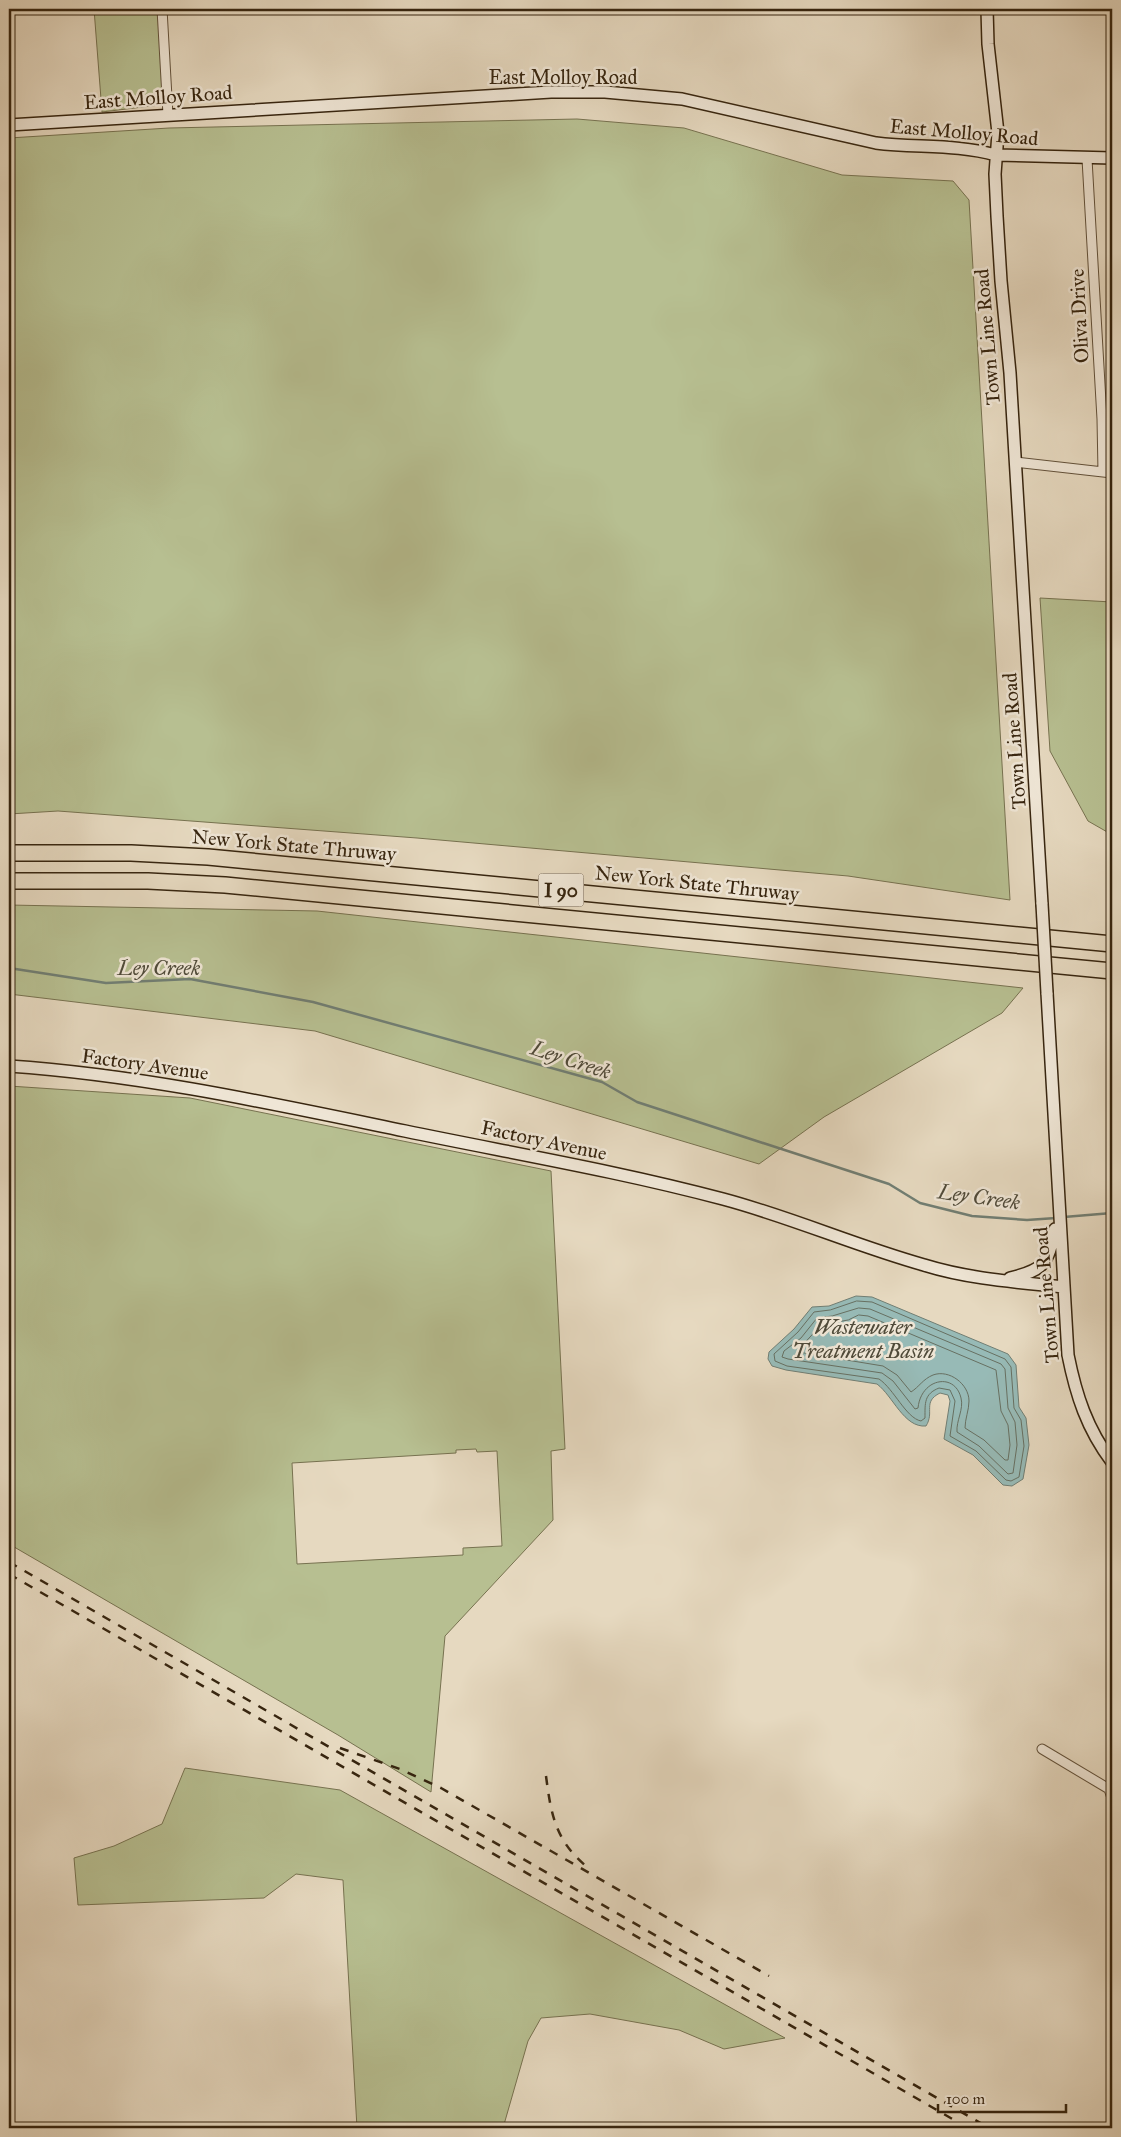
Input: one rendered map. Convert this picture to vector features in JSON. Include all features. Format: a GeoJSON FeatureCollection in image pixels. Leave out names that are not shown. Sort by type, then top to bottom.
{"type":"FeatureCollection","features":[{"type":"Feature","properties":{"kind":"highway","name":"New York State Thruway"},"geometry":{"type":"LineString","coordinates":[[9,853],[131,852],[208,856],[1112,944]]}},
{"type":"Feature","properties":{"kind":"highway","name":"I 90"},"geometry":{"type":"LineString","coordinates":[[9,880],[148,881],[225,886],[1112,971]]}},
{"type":"Feature","properties":{"kind":"street"},"geometry":{"type":"LineString","coordinates":[[162,9],[168,115]]}},
{"type":"Feature","properties":{"kind":"street","name":"Town Line Road"},"geometry":{"type":"LineString","coordinates":[[987,9],[988,44],[998,133],[995,174],[1000,281],[1010,372],[1038,814],[1059,1211],[1056,1236],[1063,1288],[1068,1355],[1075,1391],[1089,1426],[1112,1462]]}},
{"type":"Feature","properties":{"kind":"street","name":"East Molloy Road"},"geometry":{"type":"LineString","coordinates":[[9,125],[551,92],[605,92],[682,100],[876,143],[908,147],[978,150],[996,155],[1087,159],[1112,158]]}},
{"type":"Feature","properties":{"kind":"street","name":"Oliva Drive"},"geometry":{"type":"LineString","coordinates":[[1087,159],[1102,419],[1102,472]]}},
{"type":"Feature","properties":{"kind":"street"},"geometry":{"type":"LineString","coordinates":[[1015,462],[1112,473]]}},
{"type":"Feature","properties":{"kind":"street","name":"Factory Avenue"},"geometry":{"type":"LineString","coordinates":[[9,1066],[86,1074],[238,1097],[621,1175],[723,1199],[786,1218],[924,1265],[966,1276],[1063,1288]]}},
{"type":"Feature","properties":{"kind":"street"},"geometry":{"type":"LineString","coordinates":[[1002,1280],[1033,1273],[1041,1266],[1056,1236]]}},
{"type":"Feature","properties":{"kind":"street"},"geometry":{"type":"LineString","coordinates":[[1042,1749],[1111,1792]]}},
{"type":"Feature","properties":{"kind":"green space"},"geometry":{"type":"Polygon","coordinates":[[[94,9],[160,9],[167,104],[102,112],[94,9]]]}},
{"type":"Feature","properties":{"kind":"green space"},"geometry":{"type":"Polygon","coordinates":[[[577,119],[684,128],[842,175],[953,181],[969,200],[1010,900],[848,876],[417,838],[58,811],[9,814],[9,138],[169,128],[577,119]]]}},
{"type":"Feature","properties":{"kind":"green space"},"geometry":{"type":"Polygon","coordinates":[[[1040,598],[1112,602],[1112,896],[1108,896],[1109,833],[1088,821],[1050,751],[1040,598]]]}},
{"type":"Feature","properties":{"kind":"green space"},"geometry":{"type":"Polygon","coordinates":[[[9,905],[317,911],[1023,988],[1002,1013],[824,1117],[759,1164],[315,1031],[9,994],[9,905]]]}},
{"type":"Feature","properties":{"kind":"green space"},"geometry":{"type":"Polygon","coordinates":[[[9,1086],[190,1098],[551,1171],[565,1449],[551,1451],[553,1520],[445,1636],[431,1792],[338,1735],[9,1544],[9,1086]],[[476,1449],[456,1450],[456,1453],[292,1463],[297,1564],[463,1555],[463,1548],[502,1546],[497,1451],[477,1452],[476,1449]]]}},
{"type":"Feature","properties":{"kind":"green space"},"geometry":{"type":"Polygon","coordinates":[[[185,1768],[340,1790],[785,2038],[724,2049],[679,2030],[590,2014],[541,2018],[528,2041],[503,2128],[357,2128],[343,1880],[296,1874],[264,1898],[78,1905],[74,1858],[114,1846],[162,1824],[185,1768]]]}},
{"type":"Feature","properties":{"kind":"water","name":"Wastewater Treatment Basin"},"geometry":{"type":"Polygon","coordinates":[[[856,1296],[872,1297],[1008,1354],[1016,1365],[1019,1407],[1026,1418],[1029,1445],[1023,1479],[1012,1486],[1003,1485],[973,1455],[944,1439],[950,1401],[948,1395],[940,1393],[931,1400],[926,1426],[918,1425],[905,1417],[877,1384],[786,1370],[772,1366],[768,1359],[769,1352],[794,1329],[812,1307],[829,1306],[856,1296]]]}},
{"type":"Feature","properties":{"kind":"waterway","name":"Ley Creek"},"geometry":{"type":"LineString","coordinates":[[9,968],[106,983],[190,979],[313,1002],[602,1082],[637,1102],[889,1184],[920,1203],[972,1216],[1027,1220],[1056,1218]]}},
{"type":"Feature","properties":{"kind":"waterway","name":"Ley Creek"},"geometry":{"type":"LineString","coordinates":[[1064,1217],[1112,1213]]}},
{"type":"Feature","properties":{"kind":"railway"},"geometry":{"type":"LineString","coordinates":[[9,1562],[989,2128]]}},
{"type":"Feature","properties":{"kind":"railway"},"geometry":{"type":"LineString","coordinates":[[9,1574],[968,2128]]}},
{"type":"Feature","properties":{"kind":"railway"},"geometry":{"type":"LineString","coordinates":[[340,1748],[400,1769],[441,1788],[769,1976]]}},
{"type":"Feature","properties":{"kind":"railway"},"geometry":{"type":"LineString","coordinates":[[546,1776],[556,1826],[567,1846],[586,1866]]}}]}
